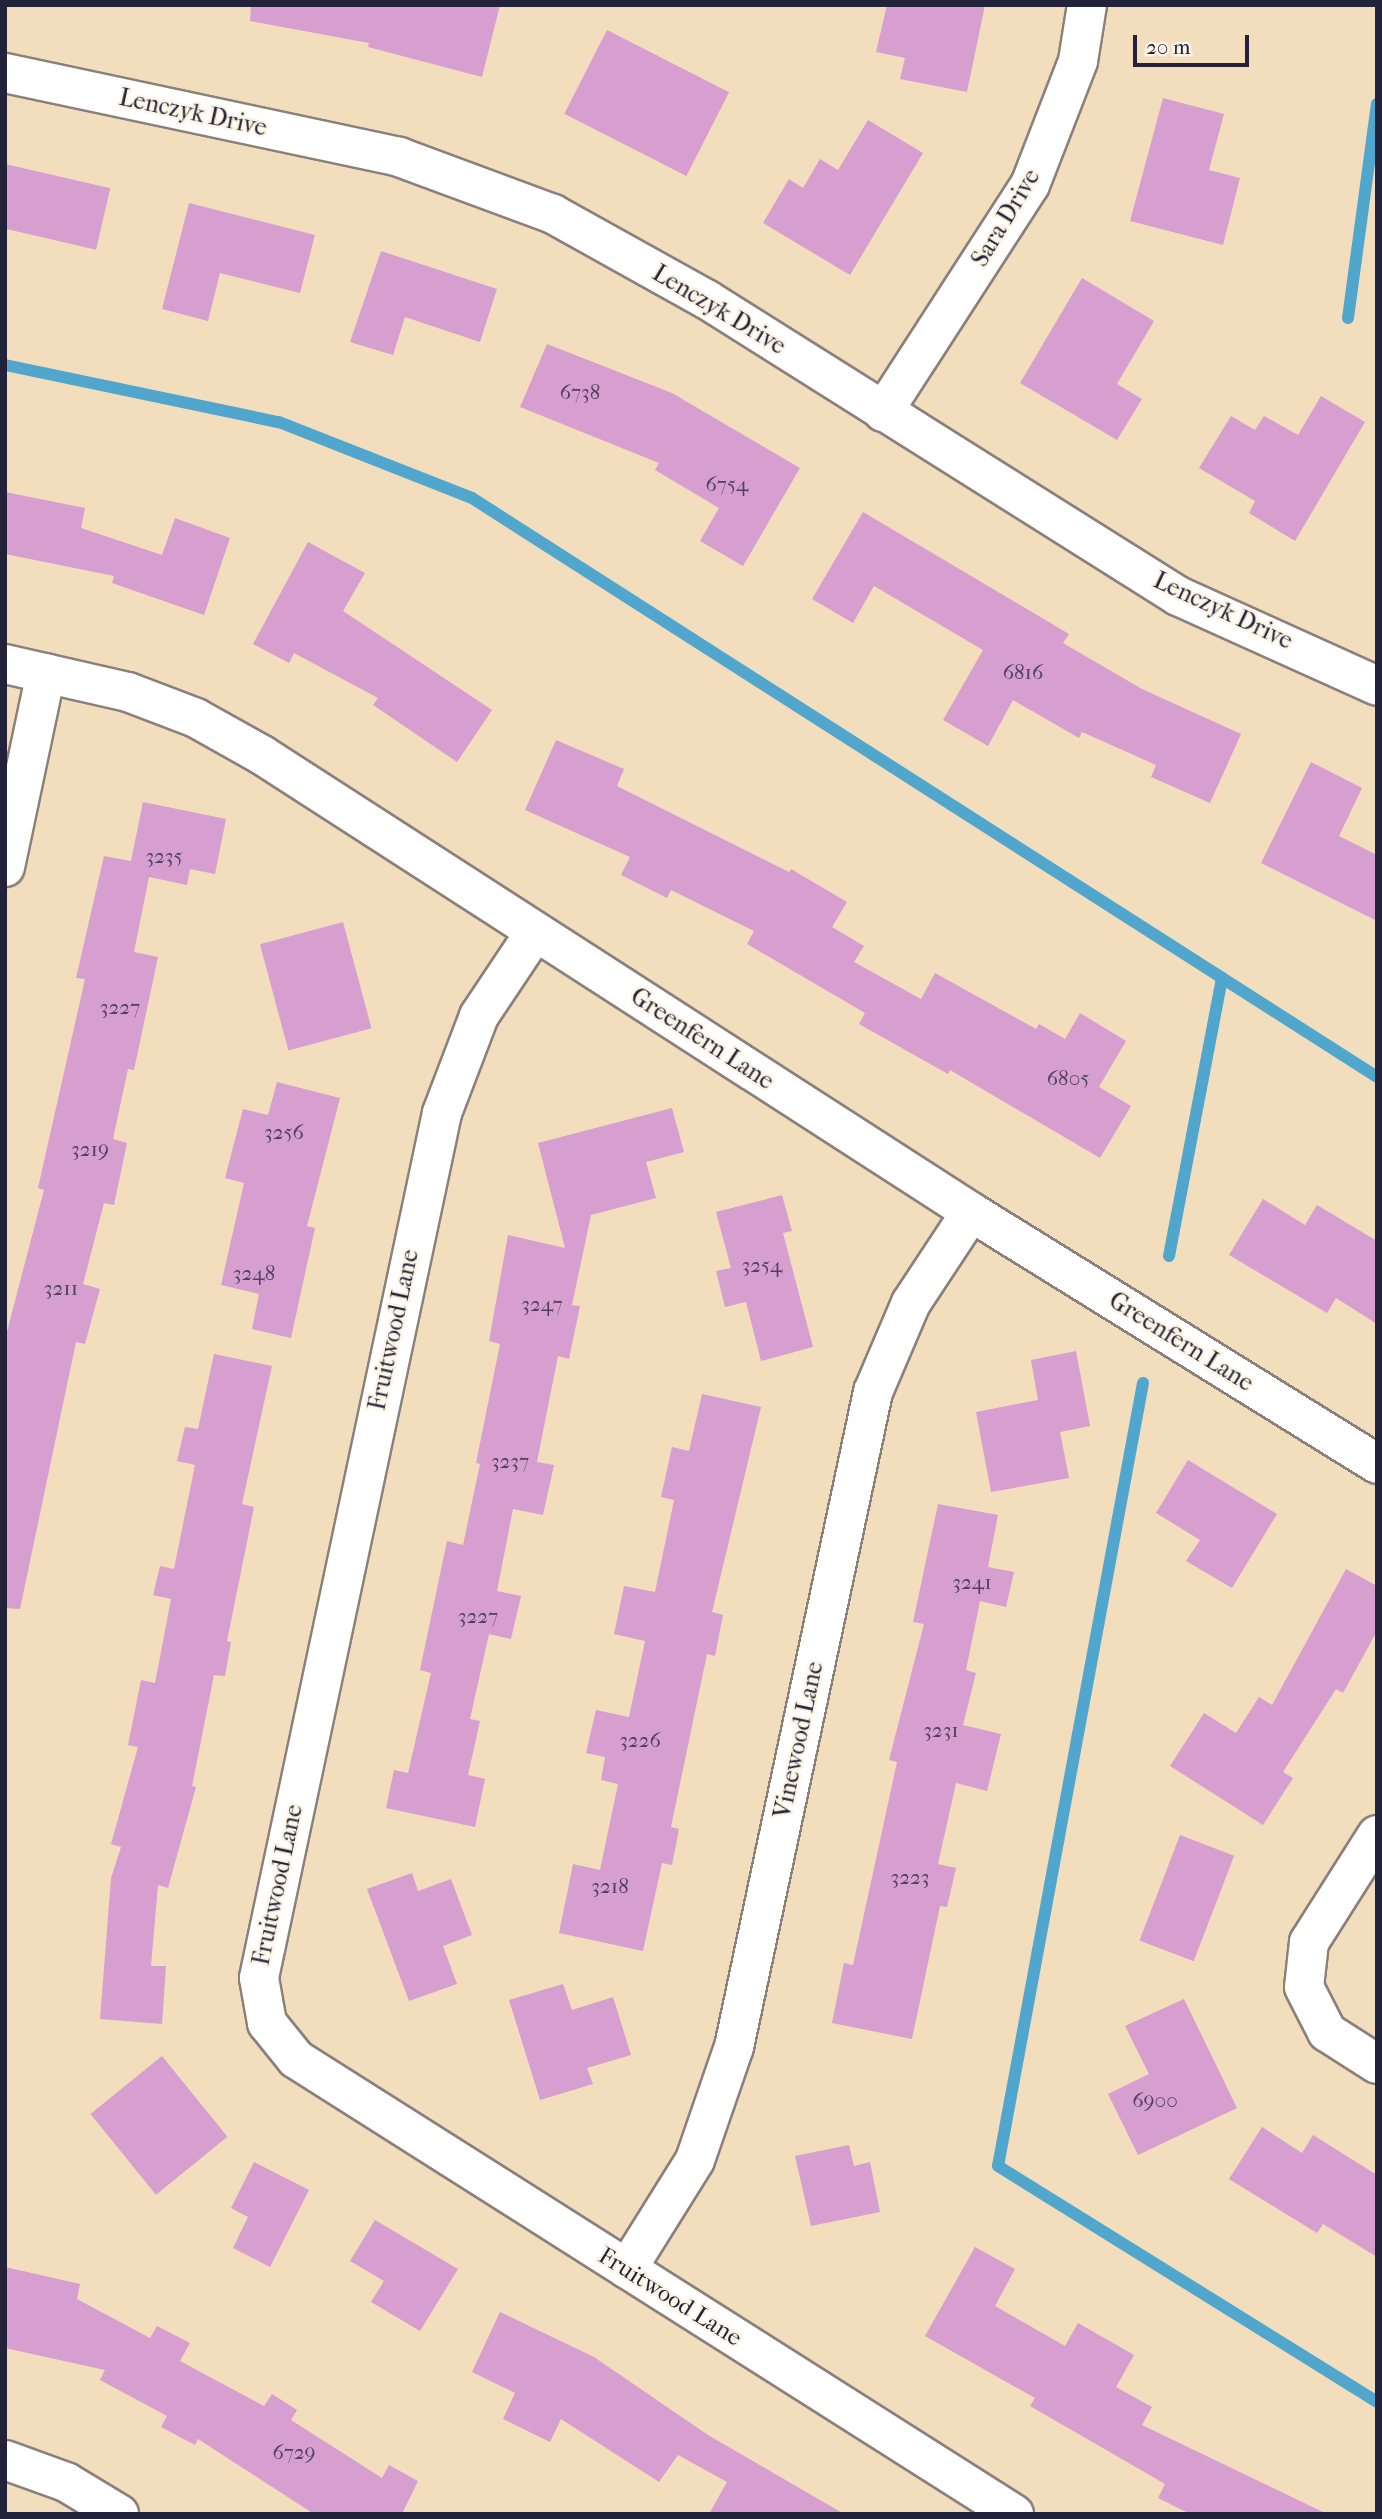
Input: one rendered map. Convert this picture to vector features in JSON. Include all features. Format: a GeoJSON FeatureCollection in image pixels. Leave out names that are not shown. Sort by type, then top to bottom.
{"type":"FeatureCollection","features":[{"type":"Feature","properties":{"kind":"street","name":"Sara Drive"},"geometry":{"type":"LineString","coordinates":[[883,412],[1030,185],[1078,61],[1087,5]]}},
{"type":"Feature","properties":{"kind":"street","name":"Lenczyk Drive"},"geometry":{"type":"LineString","coordinates":[[5,73],[399,157],[553,214],[706,299],[1178,596],[1377,685]]}},
{"type":"Feature","properties":{"kind":"street","name":"Greenfern Lane"},"geometry":{"type":"LineString","coordinates":[[5,664],[128,692],[196,718],[262,755],[971,1212],[1377,1464]]}},
{"type":"Feature","properties":{"kind":"street"},"geometry":{"type":"LineString","coordinates":[[5,867],[46,673]]}},
{"type":"Feature","properties":{"kind":"street","name":"Fruitwood Lane"},"geometry":{"type":"LineString","coordinates":[[535,932],[479,1016],[442,1113],[259,1978],[267,2022],[296,2059],[1014,2514]]}},
{"type":"Feature","properties":{"kind":"street","name":"Vinewood Lane"},"geometry":{"type":"LineString","coordinates":[[627,2269],[695,2160],[734,2047],[873,1392],[911,1303],[971,1212]]}},
{"type":"Feature","properties":{"kind":"street"},"geometry":{"type":"LineString","coordinates":[[1377,1835],[1309,1942],[1304,1987],[1327,2032],[1377,2064]]}},
{"type":"Feature","properties":{"kind":"street"},"geometry":{"type":"LineString","coordinates":[[5,2460],[66,2482],[119,2514]]}},
{"type":"Feature","properties":{"kind":"building"},"geometry":{"type":"Polygon","coordinates":[[[251,5],[500,5],[482,77],[368,47],[369,43],[250,21],[251,5]]]}},
{"type":"Feature","properties":{"kind":"building"},"geometry":{"type":"Polygon","coordinates":[[[887,5],[985,5],[967,92],[900,79],[905,58],[876,52],[887,5]]]}},
{"type":"Feature","properties":{"kind":"building"},"geometry":{"type":"Polygon","coordinates":[[[607,30],[729,92],[686,176],[564,114],[607,30]]]}},
{"type":"Feature","properties":{"kind":"building"},"geometry":{"type":"Polygon","coordinates":[[[1163,98],[1224,114],[1209,170],[1240,178],[1223,245],[1130,221],[1163,98]]]}},
{"type":"Feature","properties":{"kind":"building"},"geometry":{"type":"Polygon","coordinates":[[[868,120],[923,153],[850,275],[763,223],[789,179],[803,188],[820,159],[838,170],[868,120]]]}},
{"type":"Feature","properties":{"kind":"building"},"geometry":{"type":"Polygon","coordinates":[[[5,164],[110,188],[96,250],[5,229],[5,164]]]}},
{"type":"Feature","properties":{"kind":"building"},"geometry":{"type":"Polygon","coordinates":[[[189,203],[315,235],[300,293],[220,273],[208,321],[162,309],[189,203]]]}},
{"type":"Feature","properties":{"kind":"building"},"geometry":{"type":"Polygon","coordinates":[[[381,251],[497,289],[480,342],[405,317],[393,355],[350,342],[381,251]]]}},
{"type":"Feature","properties":{"kind":"building"},"geometry":{"type":"Polygon","coordinates":[[[1082,278],[1154,321],[1117,384],[1142,399],[1117,440],[1020,383],[1082,278]]]}},
{"type":"Feature","properties":{"kind":"building"},"geometry":{"type":"Polygon","coordinates":[[[547,344],[672,393],[800,468],[743,566],[700,541],[719,508],[655,470],[659,463],[520,407],[547,344]]]}},
{"type":"Feature","properties":{"kind":"building"},"geometry":{"type":"Polygon","coordinates":[[[1321,396],[1365,422],[1295,541],[1249,513],[1255,501],[1199,468],[1231,416],[1255,430],[1264,416],[1298,435],[1321,396]]]}},
{"type":"Feature","properties":{"kind":"building"},"geometry":{"type":"Polygon","coordinates":[[[5,492],[85,508],[81,528],[162,555],[175,518],[230,538],[204,615],[112,583],[114,576],[5,554],[5,492]]]}},
{"type":"Feature","properties":{"kind":"building"},"geometry":{"type":"Polygon","coordinates":[[[863,512],[1069,634],[1063,643],[1142,689],[1241,734],[1210,803],[1151,777],[1156,765],[1082,732],[1079,738],[1013,700],[988,746],[943,720],[983,650],[874,586],[853,623],[812,599],[863,512]]]}},
{"type":"Feature","properties":{"kind":"building"},"geometry":{"type":"Polygon","coordinates":[[[308,542],[365,573],[343,611],[492,710],[457,762],[373,705],[378,698],[294,653],[289,663],[253,644],[308,542]]]}},
{"type":"Feature","properties":{"kind":"building"},"geometry":{"type":"Polygon","coordinates":[[[556,740],[624,769],[617,786],[789,872],[791,869],[847,902],[832,927],[864,946],[854,962],[921,999],[935,973],[1036,1029],[1039,1024],[1065,1039],[1080,1013],[1126,1041],[1099,1087],[1131,1106],[1100,1158],[950,1070],[948,1074],[859,1024],[865,1013],[747,944],[754,931],[671,890],[667,898],[621,875],[630,857],[525,810],[556,740]]]}},
{"type":"Feature","properties":{"kind":"building"},"geometry":{"type":"Polygon","coordinates":[[[1311,762],[1362,788],[1339,836],[1377,855],[1377,921],[1261,863],[1311,762]]]}},
{"type":"Feature","properties":{"kind":"building"},"geometry":{"type":"Polygon","coordinates":[[[143,802],[226,819],[215,874],[190,869],[187,885],[149,877],[134,952],[158,957],[134,1070],[128,1069],[113,1139],[127,1143],[114,1205],[104,1203],[83,1284],[100,1289],[85,1344],[76,1342],[20,1609],[5,1608],[5,1339],[44,1190],[38,1188],[85,979],[76,978],[104,856],[131,861],[143,802]]]}},
{"type":"Feature","properties":{"kind":"building"},"geometry":{"type":"Polygon","coordinates":[[[343,922],[371,1028],[288,1051],[260,944],[343,922]]]}},
{"type":"Feature","properties":{"kind":"building"},"geometry":{"type":"Polygon","coordinates":[[[277,1082],[340,1098],[307,1226],[315,1228],[291,1338],[252,1329],[259,1294],[221,1285],[244,1183],[225,1178],[243,1109],[268,1115],[277,1082]]]}},
{"type":"Feature","properties":{"kind":"building"},"geometry":{"type":"Polygon","coordinates":[[[672,1108],[684,1152],[646,1162],[656,1198],[591,1215],[572,1305],[580,1306],[569,1359],[558,1356],[537,1462],[554,1465],[543,1515],[513,1509],[497,1591],[521,1596],[511,1639],[489,1634],[470,1719],[480,1721],[468,1775],[485,1779],[475,1827],[386,1808],[394,1770],[408,1773],[431,1673],[420,1670],[447,1541],[463,1545],[500,1344],[489,1341],[508,1235],[565,1248],[538,1143],[672,1108]]]}},
{"type":"Feature","properties":{"kind":"building"},"geometry":{"type":"Polygon","coordinates":[[[782,1195],[792,1231],[783,1233],[813,1347],[761,1361],[746,1302],[725,1307],[716,1271],[731,1268],[716,1212],[782,1195]]]}},
{"type":"Feature","properties":{"kind":"building"},"geometry":{"type":"Polygon","coordinates":[[[1263,1199],[1305,1225],[1317,1205],[1377,1241],[1377,1324],[1336,1298],[1327,1313],[1229,1255],[1263,1199]]]}},
{"type":"Feature","properties":{"kind":"building"},"geometry":{"type":"Polygon","coordinates":[[[1076,1351],[1090,1426],[1060,1432],[1069,1478],[991,1492],[976,1412],[1038,1400],[1031,1360],[1076,1351]]]}},
{"type":"Feature","properties":{"kind":"building"},"geometry":{"type":"Polygon","coordinates":[[[214,1354],[272,1366],[242,1504],[254,1507],[227,1641],[231,1642],[225,1676],[214,1675],[192,1786],[196,1787],[168,1888],[158,1885],[151,1966],[166,1966],[162,2024],[100,2019],[111,1878],[121,1847],[111,1844],[138,1747],[128,1745],[141,1680],[155,1683],[171,1599],[153,1595],[160,1566],[174,1569],[195,1465],[177,1461],[185,1427],[198,1429],[214,1354]]]}},
{"type":"Feature","properties":{"kind":"building"},"geometry":{"type":"Polygon","coordinates":[[[702,1394],[761,1407],[712,1612],[723,1615],[715,1656],[707,1654],[671,1827],[679,1829],[672,1865],[662,1863],[643,1951],[559,1933],[573,1864],[600,1870],[618,1784],[601,1780],[605,1757],[586,1753],[596,1710],[629,1717],[645,1641],[614,1634],[624,1586],[655,1592],[674,1500],[661,1497],[672,1447],[689,1451],[702,1394]]]}},
{"type":"Feature","properties":{"kind":"building"},"geometry":{"type":"Polygon","coordinates":[[[1188,1460],[1277,1514],[1232,1588],[1186,1561],[1200,1540],[1156,1513],[1188,1460]]]}},
{"type":"Feature","properties":{"kind":"building"},"geometry":{"type":"Polygon","coordinates":[[[938,1504],[998,1515],[988,1567],[1014,1572],[1006,1607],[980,1601],[966,1670],[976,1673],[963,1725],[1001,1734],[987,1791],[956,1783],[938,1864],[956,1868],[947,1907],[940,1906],[912,2039],[832,2023],[844,1963],[853,1965],[897,1762],[889,1760],[924,1624],[913,1622],[938,1504]]]}},
{"type":"Feature","properties":{"kind":"building"},"geometry":{"type":"Polygon","coordinates":[[[1346,1569],[1377,1586],[1377,1631],[1343,1693],[1336,1689],[1283,1772],[1293,1778],[1263,1825],[1170,1766],[1204,1713],[1236,1733],[1259,1697],[1272,1705],[1346,1569]]]}},
{"type":"Feature","properties":{"kind":"building"},"geometry":{"type":"Polygon","coordinates":[[[1180,1835],[1234,1856],[1194,1961],[1140,1940],[1180,1835]]]}},
{"type":"Feature","properties":{"kind":"building"},"geometry":{"type":"Polygon","coordinates":[[[412,1873],[418,1891],[451,1879],[472,1935],[443,1946],[457,1984],[409,2001],[367,1889],[412,1873]]]}},
{"type":"Feature","properties":{"kind":"building"},"geometry":{"type":"Polygon","coordinates":[[[563,1984],[572,2010],[613,1997],[631,2055],[587,2068],[593,2084],[540,2100],[509,2000],[563,1984]]]}},
{"type":"Feature","properties":{"kind":"building"},"geometry":{"type":"Polygon","coordinates":[[[1184,1999],[1237,2108],[1138,2155],[1108,2094],[1149,2074],[1125,2026],[1184,1999]]]}},
{"type":"Feature","properties":{"kind":"building"},"geometry":{"type":"Polygon","coordinates":[[[162,2056],[227,2137],[156,2195],[91,2114],[162,2056]]]}},
{"type":"Feature","properties":{"kind":"building"},"geometry":{"type":"Polygon","coordinates":[[[1262,2127],[1302,2153],[1313,2135],[1377,2175],[1377,2257],[1323,2224],[1317,2233],[1229,2179],[1262,2127]]]}},
{"type":"Feature","properties":{"kind":"building"},"geometry":{"type":"Polygon","coordinates":[[[849,2145],[854,2166],[870,2162],[880,2212],[811,2226],[795,2156],[849,2145]]]}},
{"type":"Feature","properties":{"kind":"building"},"geometry":{"type":"Polygon","coordinates":[[[254,2162],[309,2190],[270,2267],[233,2248],[248,2217],[231,2208],[254,2162]]]}},
{"type":"Feature","properties":{"kind":"building"},"geometry":{"type":"Polygon","coordinates":[[[375,2220],[458,2269],[420,2331],[371,2302],[384,2281],[350,2261],[375,2220]]]}},
{"type":"Feature","properties":{"kind":"building"},"geometry":{"type":"Polygon","coordinates":[[[975,2247],[1015,2269],[995,2306],[1065,2346],[1078,2323],[1134,2355],[1116,2387],[1152,2407],[1142,2425],[1327,2514],[1190,2514],[1158,2498],[1165,2484],[1030,2406],[1035,2398],[925,2336],[975,2247]]]}},
{"type":"Feature","properties":{"kind":"building"},"geometry":{"type":"Polygon","coordinates":[[[5,2267],[80,2284],[77,2299],[150,2338],[157,2326],[190,2343],[180,2361],[264,2406],[272,2394],[297,2410],[291,2420],[382,2478],[389,2465],[418,2481],[402,2514],[314,2514],[198,2439],[195,2445],[161,2427],[167,2416],[100,2380],[105,2370],[5,2348],[5,2267]]]}},
{"type":"Feature","properties":{"kind":"building"},"geometry":{"type":"Polygon","coordinates":[[[500,2312],[594,2357],[708,2435],[844,2514],[709,2514],[727,2482],[678,2455],[659,2482],[561,2419],[550,2442],[503,2419],[515,2393],[472,2372],[500,2312]]]}},
{"type":"Feature","properties":{"kind":"waterway"},"geometry":{"type":"LineString","coordinates":[[1348,318],[1377,104]]}},
{"type":"Feature","properties":{"kind":"waterway"},"geometry":{"type":"LineString","coordinates":[[5,365],[279,422],[472,498],[1377,1077]]}},
{"type":"Feature","properties":{"kind":"waterway"},"geometry":{"type":"LineString","coordinates":[[1169,1256],[1222,978]]}},
{"type":"Feature","properties":{"kind":"waterway"},"geometry":{"type":"LineString","coordinates":[[1143,1383],[998,2166],[1377,2402]]}}]}
